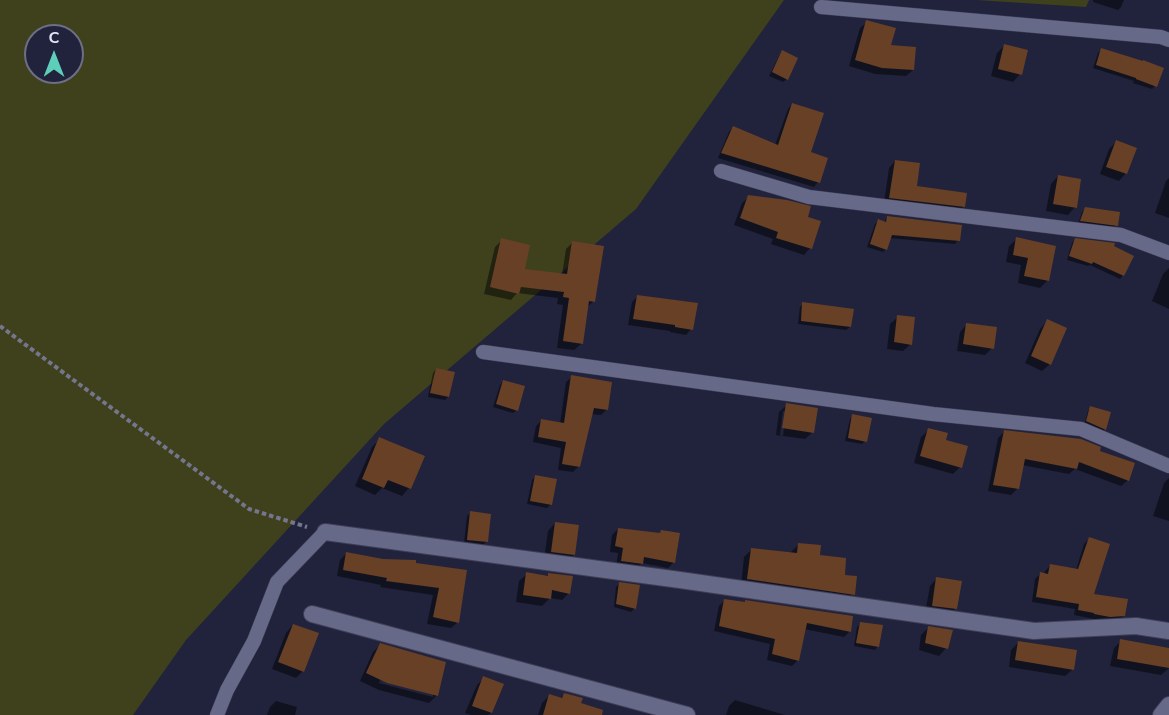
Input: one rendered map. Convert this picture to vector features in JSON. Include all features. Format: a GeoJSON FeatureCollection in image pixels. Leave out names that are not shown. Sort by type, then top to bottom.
{"type":"FeatureCollection","features":[{"type":"Feature","properties":{"kind":"street"},"geometry":{"type":"LineString","coordinates":[[325,532],[1034,632],[1136,626],[1169,631]]}},
{"type":"Feature","properties":{"kind":"street"},"geometry":{"type":"LineString","coordinates":[[312,614],[687,715]]}},
{"type":"Feature","properties":{"kind":"street"},"geometry":{"type":"LineString","coordinates":[[1161,715],[1169,705]]}},
{"type":"Feature","properties":{"kind":"lane"},"geometry":{"type":"LineString","coordinates":[[821,6],[1161,37],[1169,40]]}},
{"type":"Feature","properties":{"kind":"lane"},"geometry":{"type":"LineString","coordinates":[[721,171],[809,197],[1121,235],[1169,253]]}},
{"type":"Feature","properties":{"kind":"lane"},"geometry":{"type":"LineString","coordinates":[[483,352],[933,414],[1081,429],[1169,466]]}},
{"type":"Feature","properties":{"kind":"lane"},"geometry":{"type":"LineString","coordinates":[[217,715],[227,690],[254,641],[277,582],[325,532]]}},
{"type":"Feature","properties":{"kind":"path"},"geometry":{"type":"LineString","coordinates":[[0,326],[249,509],[325,532]]}},
{"type":"Feature","properties":{"kind":"green space"},"geometry":{"type":"Polygon","coordinates":[[[0,0],[784,0],[636,209],[384,424],[186,640],[133,715],[0,715],[0,0]]]}},
{"type":"Feature","properties":{"kind":"green space"},"geometry":{"type":"Polygon","coordinates":[[[976,0],[1089,0],[1086,7],[976,0]]]}},
{"type":"Feature","properties":{"kind":"building"},"geometry":{"type":"Polygon","coordinates":[[[866,20],[896,28],[891,45],[916,47],[914,70],[882,68],[855,60],[866,20]]]}},
{"type":"Feature","properties":{"kind":"building"},"geometry":{"type":"Polygon","coordinates":[[[1004,44],[1028,50],[1022,75],[998,69],[1004,44]]]}},
{"type":"Feature","properties":{"kind":"building"},"geometry":{"type":"Polygon","coordinates":[[[1101,48],[1164,68],[1157,87],[1096,65],[1101,48]]]}},
{"type":"Feature","properties":{"kind":"building"},"geometry":{"type":"Polygon","coordinates":[[[782,50],[798,58],[788,80],[772,72],[782,50]]]}},
{"type":"Feature","properties":{"kind":"building"},"geometry":{"type":"Polygon","coordinates":[[[792,103],[824,113],[811,152],[828,158],[820,183],[721,153],[733,126],[778,145],[792,103]]]}},
{"type":"Feature","properties":{"kind":"building"},"geometry":{"type":"Polygon","coordinates":[[[1116,140],[1137,148],[1127,174],[1106,167],[1116,140]]]}},
{"type":"Feature","properties":{"kind":"building"},"geometry":{"type":"Polygon","coordinates":[[[895,160],[920,163],[917,186],[967,193],[965,207],[889,198],[895,160]]]}},
{"type":"Feature","properties":{"kind":"building"},"geometry":{"type":"Polygon","coordinates":[[[1058,175],[1081,179],[1077,208],[1053,204],[1058,175]]]}},
{"type":"Feature","properties":{"kind":"building"},"geometry":{"type":"Polygon","coordinates":[[[748,195],[811,206],[808,217],[821,221],[812,249],[776,238],[778,232],[740,218],[748,195]]]}},
{"type":"Feature","properties":{"kind":"building"},"geometry":{"type":"Polygon","coordinates":[[[1085,207],[1120,212],[1118,226],[1080,221],[1085,207]]]}},
{"type":"Feature","properties":{"kind":"building"},"geometry":{"type":"Polygon","coordinates":[[[887,216],[962,225],[960,241],[892,235],[887,250],[870,244],[878,219],[886,222],[887,216]]]}},
{"type":"Feature","properties":{"kind":"building"},"geometry":{"type":"Polygon","coordinates":[[[1016,237],[1056,246],[1049,281],[1024,276],[1028,258],[1013,255],[1016,237]]]}},
{"type":"Feature","properties":{"kind":"building"},"geometry":{"type":"Polygon","coordinates":[[[501,238],[530,245],[525,269],[567,274],[572,241],[604,246],[595,302],[589,301],[583,344],[563,341],[569,298],[563,297],[564,292],[521,287],[519,294],[490,287],[501,238]]]}},
{"type":"Feature","properties":{"kind":"building"},"geometry":{"type":"Polygon","coordinates":[[[1075,238],[1115,243],[1114,246],[1134,256],[1124,276],[1093,262],[1092,264],[1069,256],[1075,238]]]}},
{"type":"Feature","properties":{"kind":"building"},"geometry":{"type":"Polygon","coordinates":[[[637,295],[698,303],[693,330],[633,319],[637,295]]]}},
{"type":"Feature","properties":{"kind":"building"},"geometry":{"type":"Polygon","coordinates":[[[802,302],[854,309],[851,327],[801,321],[802,302]]]}},
{"type":"Feature","properties":{"kind":"building"},"geometry":{"type":"Polygon","coordinates":[[[897,315],[915,317],[912,345],[894,342],[897,315]]]}},
{"type":"Feature","properties":{"kind":"building"},"geometry":{"type":"Polygon","coordinates":[[[1047,319],[1067,328],[1051,365],[1031,356],[1047,319]]]}},
{"type":"Feature","properties":{"kind":"building"},"geometry":{"type":"Polygon","coordinates":[[[966,323],[997,327],[994,349],[963,344],[966,323]]]}},
{"type":"Feature","properties":{"kind":"building"},"geometry":{"type":"Polygon","coordinates":[[[436,368],[455,372],[449,397],[430,393],[436,368]]]}},
{"type":"Feature","properties":{"kind":"building"},"geometry":{"type":"Polygon","coordinates":[[[571,375],[612,382],[608,410],[594,408],[580,467],[562,464],[566,442],[538,437],[541,419],[564,423],[571,375]]]}},
{"type":"Feature","properties":{"kind":"building"},"geometry":{"type":"Polygon","coordinates":[[[503,380],[525,386],[518,411],[496,404],[503,380]]]}},
{"type":"Feature","properties":{"kind":"building"},"geometry":{"type":"Polygon","coordinates":[[[786,403],[818,408],[814,433],[782,428],[786,403]]]}},
{"type":"Feature","properties":{"kind":"building"},"geometry":{"type":"Polygon","coordinates":[[[1090,406],[1111,412],[1106,430],[1086,421],[1090,406]]]}},
{"type":"Feature","properties":{"kind":"building"},"geometry":{"type":"Polygon","coordinates":[[[852,414],[872,418],[867,442],[848,438],[852,414]]]}},
{"type":"Feature","properties":{"kind":"building"},"geometry":{"type":"Polygon","coordinates":[[[928,428],[948,433],[946,440],[968,446],[962,468],[920,456],[928,428]]]}},
{"type":"Feature","properties":{"kind":"building"},"geometry":{"type":"Polygon","coordinates":[[[1004,430],[1081,439],[1101,447],[1100,451],[1135,463],[1129,481],[1079,462],[1077,469],[1025,459],[1019,489],[993,485],[1004,430]]]}},
{"type":"Feature","properties":{"kind":"building"},"geometry":{"type":"Polygon","coordinates":[[[379,437],[425,456],[411,489],[388,480],[384,488],[362,479],[379,437]]]}},
{"type":"Feature","properties":{"kind":"building"},"geometry":{"type":"Polygon","coordinates":[[[535,475],[557,479],[552,505],[530,501],[535,475]]]}},
{"type":"Feature","properties":{"kind":"building"},"geometry":{"type":"Polygon","coordinates":[[[470,511],[491,514],[488,542],[467,540],[470,511]]]}},
{"type":"Feature","properties":{"kind":"building"},"geometry":{"type":"Polygon","coordinates":[[[555,522],[579,525],[575,555],[551,552],[555,522]]]}},
{"type":"Feature","properties":{"kind":"building"},"geometry":{"type":"Polygon","coordinates":[[[618,528],[680,533],[675,563],[644,557],[643,564],[621,561],[623,548],[615,546],[618,528]]]}},
{"type":"Feature","properties":{"kind":"building"},"geometry":{"type":"Polygon","coordinates":[[[1089,537],[1110,544],[1094,594],[1128,599],[1125,616],[1110,617],[1094,614],[1078,610],[1079,604],[1036,597],[1040,572],[1048,574],[1050,564],[1078,569],[1089,537]]]}},
{"type":"Feature","properties":{"kind":"building"},"geometry":{"type":"Polygon","coordinates":[[[798,543],[821,545],[820,555],[846,558],[845,575],[857,576],[855,595],[747,579],[751,548],[797,553],[798,543]]]}},
{"type":"Feature","properties":{"kind":"building"},"geometry":{"type":"Polygon","coordinates":[[[346,552],[383,559],[416,560],[416,563],[467,570],[459,623],[433,617],[439,588],[386,581],[387,578],[343,570],[346,552]]]}},
{"type":"Feature","properties":{"kind":"building"},"geometry":{"type":"Polygon","coordinates":[[[526,572],[548,576],[548,573],[573,576],[570,594],[552,590],[551,599],[523,595],[526,572]]]}},
{"type":"Feature","properties":{"kind":"building"},"geometry":{"type":"Polygon","coordinates":[[[936,577],[962,581],[957,609],[932,606],[936,577]]]}},
{"type":"Feature","properties":{"kind":"building"},"geometry":{"type":"Polygon","coordinates":[[[619,582],[640,585],[636,609],[616,604],[619,582]]]}},
{"type":"Feature","properties":{"kind":"building"},"geometry":{"type":"Polygon","coordinates":[[[724,599],[853,616],[851,632],[807,623],[799,661],[772,654],[775,639],[719,626],[724,599]]]}},
{"type":"Feature","properties":{"kind":"building"},"geometry":{"type":"Polygon","coordinates":[[[860,622],[883,625],[879,647],[856,643],[860,622]]]}},
{"type":"Feature","properties":{"kind":"building"},"geometry":{"type":"Polygon","coordinates":[[[293,624],[319,633],[304,672],[278,662],[293,624]]]}},
{"type":"Feature","properties":{"kind":"building"},"geometry":{"type":"Polygon","coordinates":[[[928,626],[953,630],[948,649],[925,643],[928,626]]]}},
{"type":"Feature","properties":{"kind":"building"},"geometry":{"type":"Polygon","coordinates":[[[1120,639],[1169,648],[1169,668],[1117,659],[1120,639]]]}},
{"type":"Feature","properties":{"kind":"building"},"geometry":{"type":"Polygon","coordinates":[[[1018,641],[1077,650],[1074,670],[1015,660],[1018,641]]]}},
{"type":"Feature","properties":{"kind":"building"},"geometry":{"type":"Polygon","coordinates":[[[380,643],[446,662],[438,696],[387,683],[366,673],[380,643]]]}},
{"type":"Feature","properties":{"kind":"building"},"geometry":{"type":"Polygon","coordinates":[[[483,676],[504,684],[492,713],[472,706],[483,676]]]}},
{"type":"Feature","properties":{"kind":"building"},"geometry":{"type":"Polygon","coordinates":[[[564,693],[583,698],[581,703],[603,710],[602,715],[543,715],[549,694],[562,698],[564,693]]]}}]}
